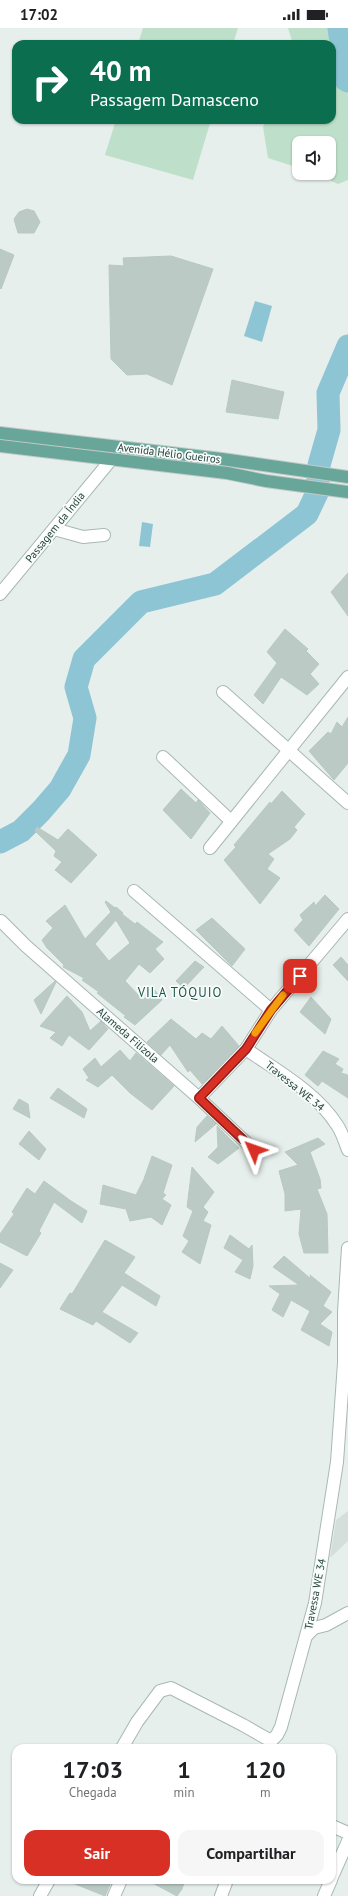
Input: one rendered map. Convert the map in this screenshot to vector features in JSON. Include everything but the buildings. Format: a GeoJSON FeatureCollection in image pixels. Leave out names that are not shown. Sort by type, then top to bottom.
{"type":"FeatureCollection","features":[{"type":"Feature","properties":{"kind":"main road","name":"Avenida Hélio Gueiros"},"geometry":{"type":"LineString","coordinates":[[0,433],[222,459],[342,477]]}},
{"type":"Feature","properties":{"kind":"main road","name":"Avenida Hélio Gueiros"},"geometry":{"type":"LineString","coordinates":[[0,446],[110,461],[227,473],[348,492]]}},
{"type":"Feature","properties":{"kind":"street","name":"Passagem da Índia"},"geometry":{"type":"LineString","coordinates":[[0,594],[110,461]]}},
{"type":"Feature","properties":{"kind":"street"},"geometry":{"type":"LineString","coordinates":[[54,529],[83,537],[104,534]]}},
{"type":"Feature","properties":{"kind":"street"},"geometry":{"type":"LineString","coordinates":[[210,848],[348,677]]}},
{"type":"Feature","properties":{"kind":"street"},"geometry":{"type":"LineString","coordinates":[[223,692],[348,803]]}},
{"type":"Feature","properties":{"kind":"street"},"geometry":{"type":"LineString","coordinates":[[162,757],[231,821]]}},
{"type":"Feature","properties":{"kind":"street"},"geometry":{"type":"LineString","coordinates":[[134,891],[271,1010]]}},
{"type":"Feature","properties":{"kind":"street"},"geometry":{"type":"LineString","coordinates":[[199,1098],[246,1049],[271,1010],[348,919]]}},
{"type":"Feature","properties":{"kind":"street","name":"Alameda Filizola"},"geometry":{"type":"LineString","coordinates":[[1,921],[32,951],[199,1098],[254,1150]]}},
{"type":"Feature","properties":{"kind":"street","name":"Travessa WE 34"},"geometry":{"type":"LineString","coordinates":[[246,1049],[296,1084],[322,1106],[338,1126],[348,1150]]}},
{"type":"Feature","properties":{"kind":"street","name":"Travessa WE 34"},"geometry":{"type":"LineString","coordinates":[[124,1744],[137,1722],[160,1691],[171,1688],[271,1741],[277,1735],[281,1727],[315,1604],[337,1462],[344,1363],[348,1248]]}},
{"type":"Feature","properties":{"kind":"street"},"geometry":{"type":"LineString","coordinates":[[307,1635],[314,1628],[326,1625],[348,1613]]}},
{"type":"Feature","properties":{"kind":"street"},"geometry":{"type":"LineString","coordinates":[[336,1828],[348,1833]]}},
{"type":"Feature","properties":{"kind":"street"},"geometry":{"type":"LineString","coordinates":[[336,1868],[348,1841]]}},
{"type":"Feature","properties":{"kind":"street"},"geometry":{"type":"LineString","coordinates":[[40,1896],[47,1884]]}},
{"type":"Feature","properties":{"kind":"street"},"geometry":{"type":"LineString","coordinates":[[114,1896],[119,1884]]}},
{"type":"Feature","properties":{"kind":"street"},"geometry":{"type":"LineString","coordinates":[[221,1896],[226,1884]]}},
{"type":"Feature","properties":{"kind":"street"},"geometry":{"type":"LineString","coordinates":[[324,1896],[329,1884]]}},
{"type":"Feature","properties":{"kind":"shaded area"},"geometry":{"type":"Polygon","coordinates":[[[348,1511],[348,1541],[330,1558],[336,1520],[348,1511]]]}},
{"type":"Feature","properties":{"kind":"green space"},"geometry":{"type":"Polygon","coordinates":[[[143,28],[238,28],[234,40],[139,40],[143,28]]]}},
{"type":"Feature","properties":{"kind":"green space"},"geometry":{"type":"Polygon","coordinates":[[[288,28],[348,28],[348,180],[338,184],[329,180],[336,180],[336,136],[292,136],[292,166],[268,158],[263,127],[264,124],[336,124],[336,40],[292,40],[288,28]]]}},
{"type":"Feature","properties":{"kind":"green space"},"geometry":{"type":"Polygon","coordinates":[[[115,124],[210,124],[193,180],[105,155],[115,124]]]}},
{"type":"Feature","properties":{"kind":"water"},"geometry":{"type":"Polygon","coordinates":[[[255,301],[272,306],[262,342],[244,336],[255,301]]]}},
{"type":"Feature","properties":{"kind":"water"},"geometry":{"type":"Polygon","coordinates":[[[142,522],[153,524],[150,547],[139,546],[142,522]]]}},
{"type":"Feature","properties":{"kind":"waterway"},"geometry":{"type":"LineString","coordinates":[[339,28],[346,80],[348,81]]}},
{"type":"Feature","properties":{"kind":"waterway"},"geometry":{"type":"LineString","coordinates":[[0,842],[21,831],[41,811],[60,789],[79,755],[85,718],[76,687],[84,659],[141,602],[215,584],[307,514],[317,493],[319,465],[329,430],[328,393],[348,346]]}},
{"type":"Feature","properties":{"kind":"slow traffic"},"geometry":{"type":"LineString","coordinates":[[255,1033],[283,995]]}},
{"type":"Feature","properties":{"kind":"district","name":"VILA TÓQUIO"},"geometry":{"type":"Point","coordinates":[180,992]}},
{"type":"Feature","properties":{"kind":"route"},"geometry":{"type":"LineString","coordinates":[[254,1150],[199,1098],[246,1049],[258,1027],[300,976]]}}]}
